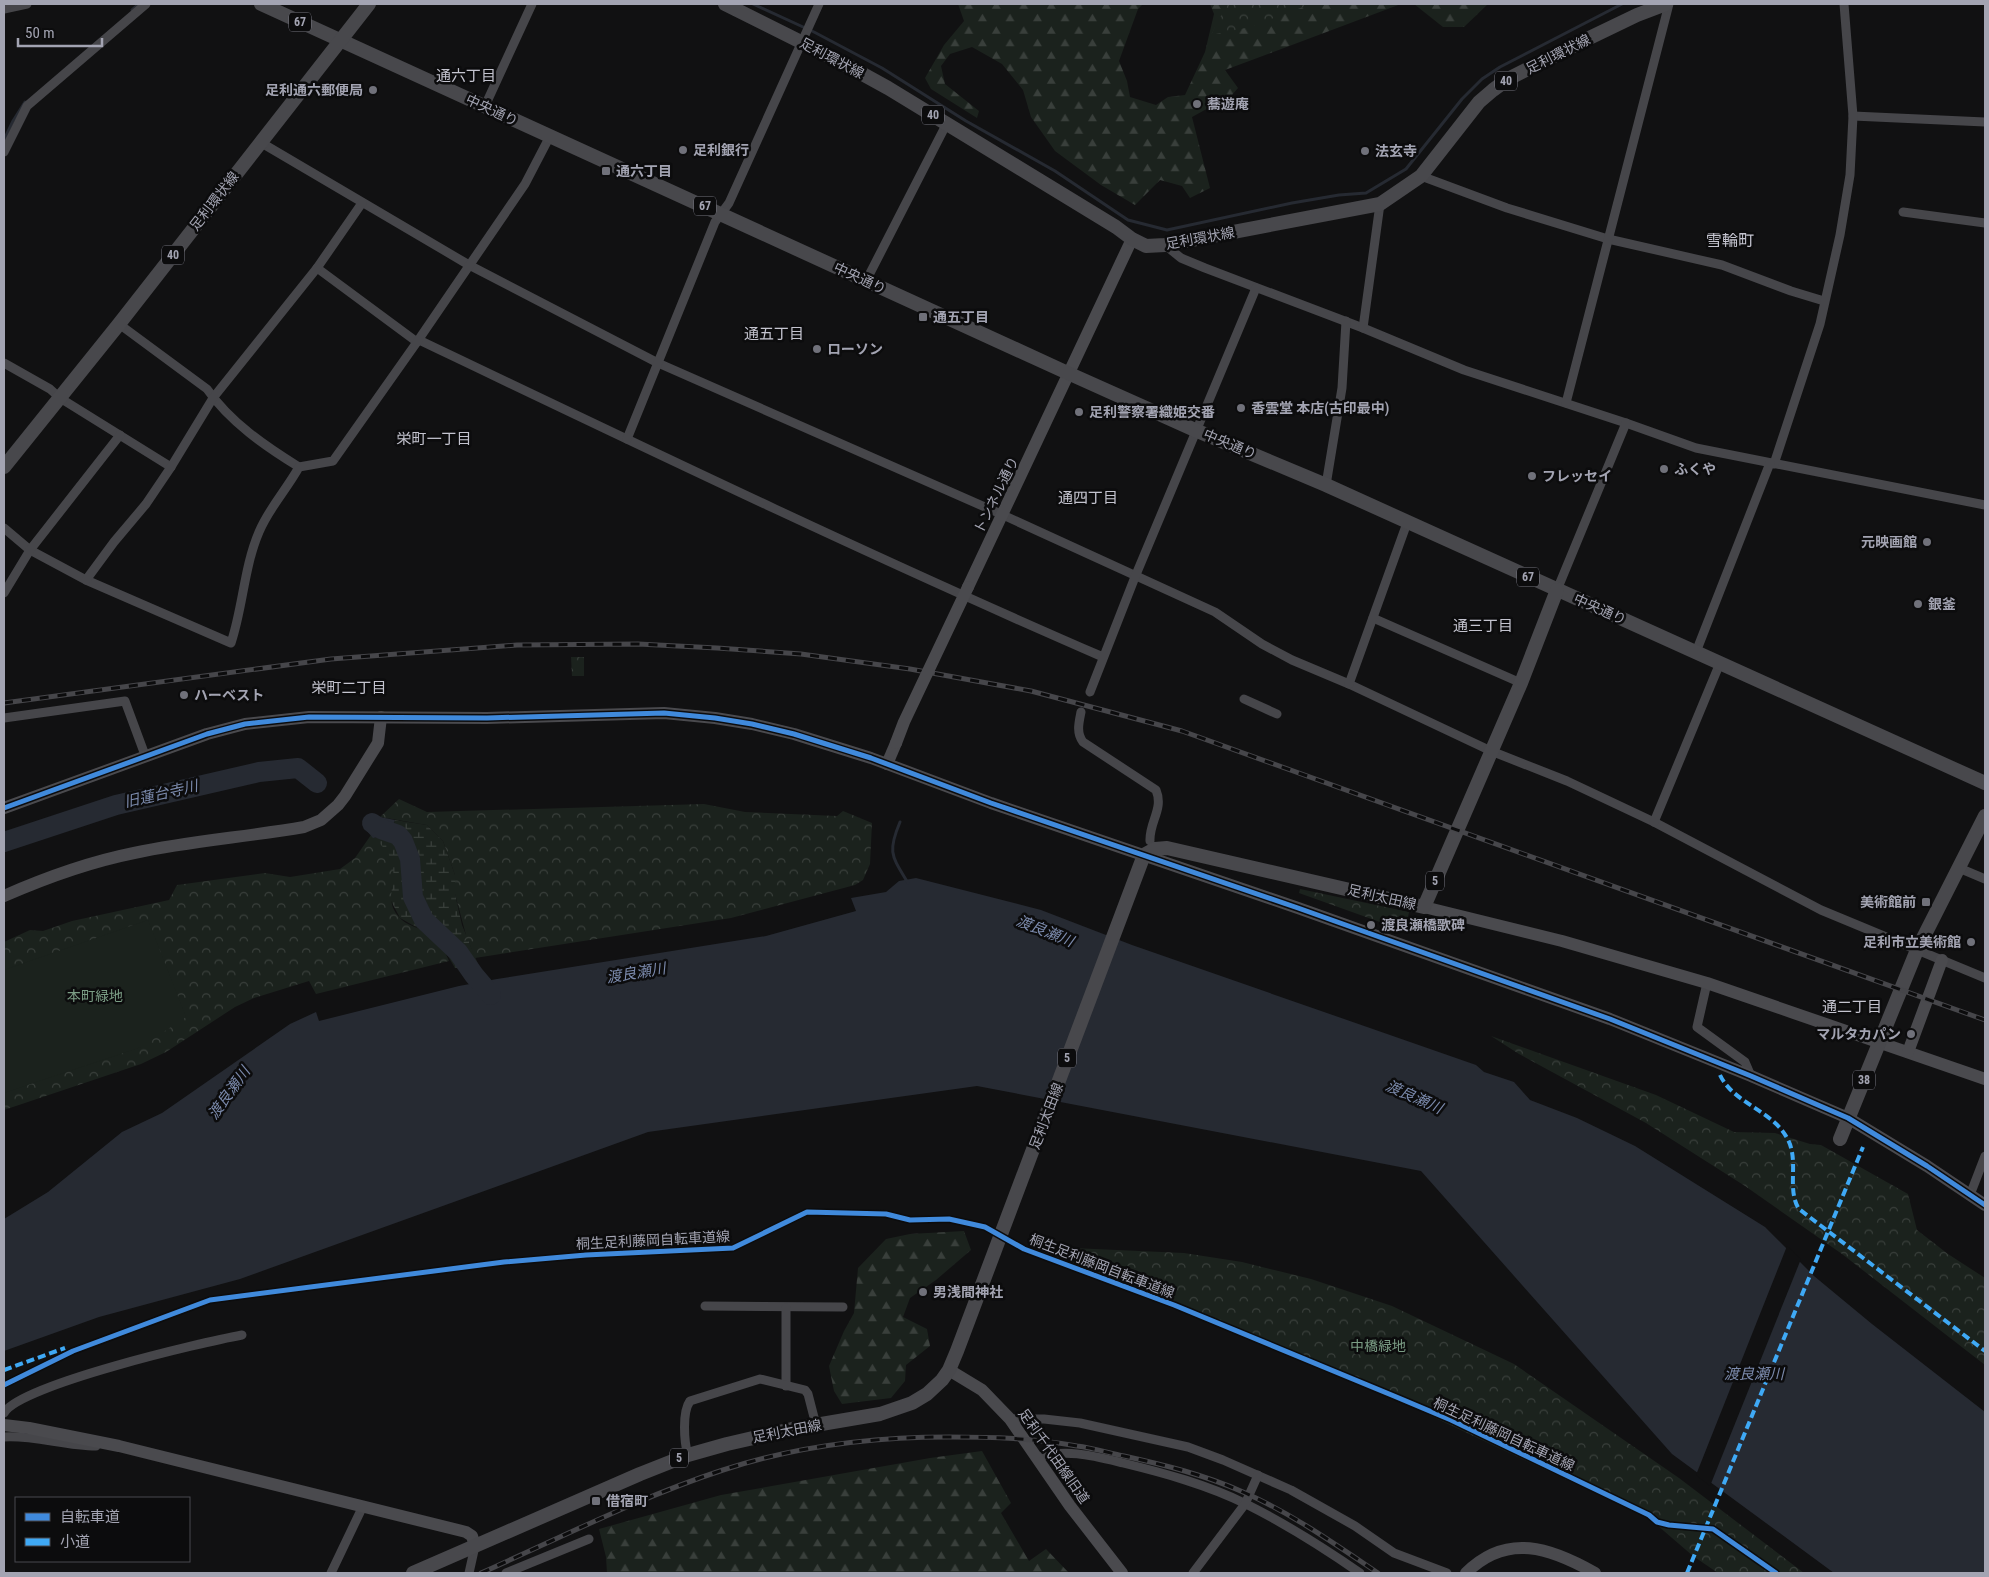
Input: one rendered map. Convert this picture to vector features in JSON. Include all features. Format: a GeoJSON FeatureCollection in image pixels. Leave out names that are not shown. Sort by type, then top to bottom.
{"type":"FeatureCollection","features":[{"type":"Feature","properties":{"kind":"main road","name":"67"},"geometry":{"type":"LineString","coordinates":[[261,4],[339,39]]}},
{"type":"Feature","properties":{"kind":"main road","name":"足利環状線"},"geometry":{"type":"LineString","coordinates":[[4,467],[119,324],[339,39],[369,4]]}},
{"type":"Feature","properties":{"kind":"main road","name":"足利環状線"},"geometry":{"type":"LineString","coordinates":[[725,4],[801,41],[888,88],[1146,246],[1165,245],[1380,204],[1421,176],[1479,102],[1508,79],[1637,15],[1668,4]]}},
{"type":"Feature","properties":{"kind":"main road","name":"中央通り"},"geometry":{"type":"LineString","coordinates":[[339,39],[1070,374],[1195,430],[1326,485],[1985,783]]}},
{"type":"Feature","properties":{"kind":"main road","name":"足利太田線"},"geometry":{"type":"LineString","coordinates":[[412,1573],[688,1455],[727,1444],[816,1425],[880,1414],[912,1403],[937,1385],[949,1370],[1142,861],[1155,849],[1167,848],[1424,906],[1521,683],[1557,590]]}},
{"type":"Feature","properties":{"kind":"main road","name":"38"},"geometry":{"type":"LineString","coordinates":[[1840,1139],[1917,950],[1985,816]]}},
{"type":"Feature","properties":{"kind":"street"},"geometry":{"type":"LineString","coordinates":[[4,9],[28,4]]}},
{"type":"Feature","properties":{"kind":"street"},"geometry":{"type":"LineString","coordinates":[[4,152],[27,106],[146,4]]}},
{"type":"Feature","properties":{"kind":"street"},"geometry":{"type":"LineString","coordinates":[[485,106],[532,4]]}},
{"type":"Feature","properties":{"kind":"street"},"geometry":{"type":"LineString","coordinates":[[626,439],[715,222],[729,204],[819,4]]}},
{"type":"Feature","properties":{"kind":"street"},"geometry":{"type":"LineString","coordinates":[[1566,403],[1668,4]]}},
{"type":"Feature","properties":{"kind":"street"},"geometry":{"type":"LineString","coordinates":[[1696,652],[1772,463],[1820,324],[1840,235],[1850,174],[1853,116],[1844,4]]}},
{"type":"Feature","properties":{"kind":"street"},"geometry":{"type":"LineString","coordinates":[[1853,116],[1985,122]]}},
{"type":"Feature","properties":{"kind":"street"},"geometry":{"type":"LineString","coordinates":[[866,281],[947,123]]}},
{"type":"Feature","properties":{"kind":"street"},"geometry":{"type":"LineString","coordinates":[[119,324],[207,389],[213,398],[252,436],[299,467],[332,461],[418,341],[525,184],[550,136]]}},
{"type":"Feature","properties":{"kind":"street"},"geometry":{"type":"LineString","coordinates":[[260,142],[469,265],[658,364],[1003,515],[1215,612],[1262,644],[1292,660],[1349,684],[1491,751],[1567,781],[1654,822],[1821,910],[1985,978]]}},
{"type":"Feature","properties":{"kind":"street"},"geometry":{"type":"LineString","coordinates":[[1421,176],[1507,208],[1608,239],[1722,265],[1791,291],[1824,301]]}},
{"type":"Feature","properties":{"kind":"street"},"geometry":{"type":"LineString","coordinates":[[86,580],[114,542],[146,504],[213,398],[317,268],[362,203]]}},
{"type":"Feature","properties":{"kind":"street"},"geometry":{"type":"LineString","coordinates":[[1363,328],[1380,204]]}},
{"type":"Feature","properties":{"kind":"street"},"geometry":{"type":"LineString","coordinates":[[1903,212],[1985,223]]}},
{"type":"Feature","properties":{"kind":"street","name":"トンネル通り"},"geometry":{"type":"LineString","coordinates":[[888,764],[904,722],[1070,374],[1132,239]]}},
{"type":"Feature","properties":{"kind":"street"},"geometry":{"type":"LineString","coordinates":[[1165,245],[1181,258],[1363,328],[1464,370],[1696,448],[1985,505]]}},
{"type":"Feature","properties":{"kind":"street"},"geometry":{"type":"LineString","coordinates":[[317,268],[418,341],[973,600],[1103,656]]}},
{"type":"Feature","properties":{"kind":"street"},"geometry":{"type":"LineString","coordinates":[[1090,692],[1195,430],[1256,288]]}},
{"type":"Feature","properties":{"kind":"street"},"geometry":{"type":"LineString","coordinates":[[1326,485],[1342,388],[1346,322]]}},
{"type":"Feature","properties":{"kind":"street"},"geometry":{"type":"LineString","coordinates":[[4,363],[50,389],[60,398],[171,467]]}},
{"type":"Feature","properties":{"kind":"street"},"geometry":{"type":"LineString","coordinates":[[1557,590],[1626,423]]}},
{"type":"Feature","properties":{"kind":"street"},"geometry":{"type":"LineString","coordinates":[[4,593],[30,550],[120,435]]}},
{"type":"Feature","properties":{"kind":"street"},"geometry":{"type":"LineString","coordinates":[[4,528],[30,550],[86,580],[231,643],[251,556],[259,532],[271,507],[299,467]]}},
{"type":"Feature","properties":{"kind":"street"},"geometry":{"type":"LineString","coordinates":[[1349,684],[1407,523]]}},
{"type":"Feature","properties":{"kind":"street"},"geometry":{"type":"LineString","coordinates":[[1373,618],[1521,683]]}},
{"type":"Feature","properties":{"kind":"street"},"geometry":{"type":"LineString","coordinates":[[1654,822],[1720,663]]}},
{"type":"Feature","properties":{"kind":"street"},"geometry":{"type":"LineString","coordinates":[[1244,699],[1277,714]]}},
{"type":"Feature","properties":{"kind":"street"},"geometry":{"type":"LineString","coordinates":[[4,718],[124,701],[145,755]]}},
{"type":"Feature","properties":{"kind":"street"},"geometry":{"type":"LineString","coordinates":[[1081,712],[1078,730],[1079,738],[1156,790],[1159,801],[1156,816],[1151,826],[1150,841],[1142,861]]}},
{"type":"Feature","properties":{"kind":"street"},"geometry":{"type":"LineString","coordinates":[[4,806],[207,734],[246,724],[309,717],[487,718],[641,713],[684,714],[752,724],[794,734],[888,764],[1142,861],[1610,1019],[1751,1076],[1848,1118],[1927,1166],[1985,1205]]}},
{"type":"Feature","properties":{"kind":"street"},"geometry":{"type":"LineString","coordinates":[[4,896],[82,867],[132,853],[295,828],[321,820],[338,805],[373,754],[380,736],[381,717]]}},
{"type":"Feature","properties":{"kind":"street"},"geometry":{"type":"LineString","coordinates":[[1959,868],[1985,879]]}},
{"type":"Feature","properties":{"kind":"street"},"geometry":{"type":"LineString","coordinates":[[1424,906],[1562,941],[1707,983],[1985,1079]]}},
{"type":"Feature","properties":{"kind":"street"},"geometry":{"type":"LineString","coordinates":[[1908,1052],[1942,960]]}},
{"type":"Feature","properties":{"kind":"street"},"geometry":{"type":"LineString","coordinates":[[1707,983],[1698,1027],[1745,1062],[1751,1076]]}},
{"type":"Feature","properties":{"kind":"street"},"geometry":{"type":"LineString","coordinates":[[1970,1195],[1985,1156]]}},
{"type":"Feature","properties":{"kind":"street"},"geometry":{"type":"LineString","coordinates":[[705,1306],[843,1307]]}},
{"type":"Feature","properties":{"kind":"street"},"geometry":{"type":"LineString","coordinates":[[786,1308],[786,1386]]}},
{"type":"Feature","properties":{"kind":"street"},"geometry":{"type":"LineString","coordinates":[[4,1414],[16,1402],[84,1376],[142,1358],[242,1335]]}},
{"type":"Feature","properties":{"kind":"street","name":"足利千代田線旧道"},"geometry":{"type":"LineString","coordinates":[[949,1370],[982,1390],[1010,1418],[1036,1458],[1122,1573]]}},
{"type":"Feature","properties":{"kind":"street"},"geometry":{"type":"LineString","coordinates":[[688,1455],[685,1438],[686,1406],[690,1401],[760,1379],[805,1390],[808,1394],[816,1425]]}},
{"type":"Feature","properties":{"kind":"street"},"geometry":{"type":"LineString","coordinates":[[1010,1418],[1053,1420],[1117,1430],[1188,1447],[1258,1475],[1323,1507],[1394,1553],[1447,1573]]}},
{"type":"Feature","properties":{"kind":"street"},"geometry":{"type":"LineString","coordinates":[[4,1425],[29,1428],[118,1446],[466,1532],[472,1536],[475,1546],[469,1573]]}},
{"type":"Feature","properties":{"kind":"street"},"geometry":{"type":"LineString","coordinates":[[4,1437],[75,1446],[118,1446]]}},
{"type":"Feature","properties":{"kind":"street"},"geometry":{"type":"LineString","coordinates":[[1036,1458],[1059,1452],[1105,1459],[1182,1480],[1245,1504],[1304,1535],[1360,1573]]}},
{"type":"Feature","properties":{"kind":"street"},"geometry":{"type":"LineString","coordinates":[[1194,1573],[1245,1504],[1258,1475]]}},
{"type":"Feature","properties":{"kind":"street"},"geometry":{"type":"LineString","coordinates":[[331,1573],[363,1506]]}},
{"type":"Feature","properties":{"kind":"street"},"geometry":{"type":"LineString","coordinates":[[506,1573],[589,1538]]}},
{"type":"Feature","properties":{"kind":"street"},"geometry":{"type":"LineString","coordinates":[[1466,1573],[1476,1562],[1492,1554],[1521,1547],[1538,1548],[1577,1563],[1595,1573]]}},
{"type":"Feature","properties":{"kind":"green space"},"geometry":{"type":"Polygon","coordinates":[[[958,4],[1143,4],[1138,9],[1119,61],[1127,81],[1130,97],[1156,105],[1168,97],[1185,95],[1205,52],[1214,14],[1210,4],[1401,4],[1225,70],[1238,88],[1232,95],[1192,117],[1210,188],[1190,198],[1182,186],[1160,180],[1135,205],[1101,185],[1055,151],[1031,117],[1023,90],[1002,64],[972,47],[950,54],[941,66],[945,84],[979,111],[977,118],[931,89],[925,78],[944,45],[964,21],[958,4]]]}},
{"type":"Feature","properties":{"kind":"green space"},"geometry":{"type":"Polygon","coordinates":[[[1227,4],[1311,4],[1250,27],[1211,35],[1227,4]]]}},
{"type":"Feature","properties":{"kind":"green space"},"geometry":{"type":"Polygon","coordinates":[[[1414,4],[1488,4],[1464,27],[1443,27],[1414,4]]]}},
{"type":"Feature","properties":{"kind":"green space"},"geometry":{"type":"Polygon","coordinates":[[[571,657],[584,657],[584,676],[572,676],[571,657]]]}},
{"type":"Feature","properties":{"kind":"green space","name":"本町緑地"},"geometry":{"type":"Polygon","coordinates":[[[399,799],[427,812],[704,804],[745,812],[837,816],[843,811],[872,823],[870,864],[863,880],[855,885],[731,918],[475,958],[468,940],[442,945],[449,961],[316,994],[309,981],[254,998],[235,1007],[166,1052],[141,1064],[4,1110],[4,942],[30,930],[43,931],[72,921],[169,900],[177,885],[265,873],[290,877],[340,869],[355,858],[371,835],[391,858],[393,877],[391,898],[395,911],[400,918],[409,925],[431,934],[439,941],[466,935],[455,894],[455,875],[443,841],[427,825],[380,817],[399,799]]]}},
{"type":"Feature","properties":{"kind":"green space"},"geometry":{"type":"Polygon","coordinates":[[[395,820],[427,825],[443,841],[455,875],[455,894],[462,925],[478,964],[455,968],[436,936],[400,918],[390,899],[392,885],[373,838],[389,835],[395,820]]]}},
{"type":"Feature","properties":{"kind":"green space"},"geometry":{"type":"Polygon","coordinates":[[[1300,889],[1409,912],[1405,931],[1299,893],[1300,889]]]}},
{"type":"Feature","properties":{"kind":"green space"},"geometry":{"type":"Polygon","coordinates":[[[148,920],[186,1017],[141,1047],[4,1093],[4,970],[148,920]]]}},
{"type":"Feature","properties":{"kind":"green space"},"geometry":{"type":"Polygon","coordinates":[[[1491,1036],[1656,1095],[1734,1132],[1775,1133],[1810,1144],[1821,1145],[1908,1194],[1917,1230],[1948,1254],[1985,1278],[1985,1365],[1842,1254],[1745,1186],[1646,1123],[1519,1054],[1491,1036]]]}},
{"type":"Feature","properties":{"kind":"green space"},"geometry":{"type":"Polygon","coordinates":[[[964,1231],[971,1250],[936,1280],[910,1298],[903,1317],[927,1329],[930,1346],[906,1365],[905,1381],[891,1398],[842,1404],[834,1391],[829,1366],[854,1313],[858,1268],[886,1239],[910,1234],[964,1231]]]}},
{"type":"Feature","properties":{"kind":"green space","name":"中橋緑地"},"geometry":{"type":"Polygon","coordinates":[[[1027,1246],[1184,1253],[1242,1262],[1311,1279],[1392,1306],[1514,1364],[1679,1478],[1804,1573],[1718,1573],[1693,1556],[1650,1519],[1395,1399],[1179,1311],[1024,1252],[1027,1246]]]}},
{"type":"Feature","properties":{"kind":"green space"},"geometry":{"type":"Polygon","coordinates":[[[982,1451],[1011,1503],[1001,1513],[1029,1561],[1046,1549],[1069,1573],[607,1573],[606,1557],[599,1529],[721,1495],[930,1458],[982,1451]]]}},
{"type":"Feature","properties":{"kind":"water"},"geometry":{"type":"Polygon","coordinates":[[[380,817],[395,820],[389,835],[373,838],[366,830],[380,817]]]}},
{"type":"Feature","properties":{"kind":"water","name":"渡良瀬川"},"geometry":{"type":"Polygon","coordinates":[[[916,878],[1041,910],[1132,945],[1476,1065],[1484,1072],[1514,1082],[1530,1100],[1577,1118],[1635,1146],[1765,1227],[1814,1276],[1985,1412],[1985,1573],[1834,1573],[1672,1454],[1421,1171],[977,1086],[648,1132],[240,1279],[99,1317],[4,1351],[4,1219],[48,1192],[122,1132],[162,1113],[290,1024],[316,1012],[319,1021],[459,986],[766,936],[856,911],[851,898],[886,892],[899,881],[916,878]]]}},
{"type":"Feature","properties":{"kind":"pier"},"geometry":{"type":"Polygon","coordinates":[[[1787,1246],[1801,1259],[1710,1486],[1696,1475],[1787,1246]]]}},
{"type":"Feature","properties":{"kind":"waterway"},"geometry":{"type":"LineString","coordinates":[[132,10],[139,4]]}},
{"type":"Feature","properties":{"kind":"waterway"},"geometry":{"type":"LineString","coordinates":[[753,4],[814,32],[882,68],[966,121],[1055,171],[1128,220],[1167,230],[1292,203],[1339,195],[1366,193],[1406,169],[1462,99],[1482,79],[1500,67],[1622,4]]}},
{"type":"Feature","properties":{"kind":"waterway"},"geometry":{"type":"LineString","coordinates":[[4,140],[25,102]]}},
{"type":"Feature","properties":{"kind":"waterway","name":"旧蓮台寺川"},"geometry":{"type":"LineString","coordinates":[[4,842],[116,805],[259,772],[298,768],[317,783]]}},
{"type":"Feature","properties":{"kind":"waterway"},"geometry":{"type":"LineString","coordinates":[[900,822],[894,841],[893,854],[908,883]]}},
{"type":"Feature","properties":{"kind":"waterway","name":"旧蓮台寺川"},"geometry":{"type":"LineString","coordinates":[[372,823],[381,829],[398,835],[403,841],[410,859],[413,897],[424,920],[458,952],[491,995]]}},
{"type":"Feature","properties":{"kind":"railway"},"geometry":{"type":"LineString","coordinates":[[4,703],[331,659],[517,645],[638,644],[717,648],[801,654],[910,669],[1031,691],[1182,731],[1985,1020]]}},
{"type":"Feature","properties":{"kind":"railway"},"geometry":{"type":"LineString","coordinates":[[481,1573],[600,1518],[723,1470],[778,1455],[834,1444],[920,1437],[1013,1438],[1045,1441],[1089,1448],[1170,1467],[1229,1486],[1261,1500],[1312,1530],[1378,1573]]}},
{"type":"Feature","properties":{"kind":"marked path"},"geometry":{"type":"LineString","coordinates":[[1720,1075],[1734,1093],[1772,1121],[1787,1138],[1793,1156],[1793,1193],[1799,1209],[1985,1351]]}},
{"type":"Feature","properties":{"kind":"marked path"},"geometry":{"type":"LineString","coordinates":[[1687,1573],[1863,1147]]}},
{"type":"Feature","properties":{"kind":"marked path"},"geometry":{"type":"LineString","coordinates":[[4,1370],[65,1348]]}},
{"type":"Feature","properties":{"kind":"cycle path"},"geometry":{"type":"LineString","coordinates":[[4,808],[207,734],[245,724],[309,717],[487,718],[664,713],[752,724],[794,734],[871,758],[991,803],[1298,908],[1610,1019],[1751,1076],[1848,1118],[1927,1166],[1985,1205]]}},
{"type":"Feature","properties":{"kind":"cycle path","name":"桐生足利藤岡自転車道線"},"geometry":{"type":"LineString","coordinates":[[4,1385],[73,1351],[210,1300],[504,1262],[586,1255],[733,1248],[807,1212],[886,1214],[910,1220],[949,1219],[985,1227],[1024,1249],[1174,1305],[1451,1420],[1649,1515],[1657,1522],[1713,1529],[1776,1573]]}},
{"type":"Feature","properties":{"kind":"place","name":"足利通六郵便局"},"geometry":{"type":"Point","coordinates":[373,90]}},
{"type":"Feature","properties":{"kind":"place","name":"蕎遊庵"},"geometry":{"type":"Point","coordinates":[1197,104]}},
{"type":"Feature","properties":{"kind":"place","name":"足利銀行"},"geometry":{"type":"Point","coordinates":[683,150]}},
{"type":"Feature","properties":{"kind":"place","name":"法玄寺"},"geometry":{"type":"Point","coordinates":[1365,151]}},
{"type":"Feature","properties":{"kind":"place","name":"通六丁目"},"geometry":{"type":"Point","coordinates":[606,171]}},
{"type":"Feature","properties":{"kind":"place","name":"通五丁目"},"geometry":{"type":"Point","coordinates":[923,317]}},
{"type":"Feature","properties":{"kind":"place","name":"ローソン"},"geometry":{"type":"Point","coordinates":[817,349]}},
{"type":"Feature","properties":{"kind":"place","name":"香雲堂 本店(古印最中)"},"geometry":{"type":"Point","coordinates":[1241,408]}},
{"type":"Feature","properties":{"kind":"place","name":"足利警察署織姫交番"},"geometry":{"type":"Point","coordinates":[1079,412]}},
{"type":"Feature","properties":{"kind":"place","name":"ふくや"},"geometry":{"type":"Point","coordinates":[1664,469]}},
{"type":"Feature","properties":{"kind":"place","name":"フレッセイ"},"geometry":{"type":"Point","coordinates":[1532,476]}},
{"type":"Feature","properties":{"kind":"place","name":"元映画館"},"geometry":{"type":"Point","coordinates":[1927,542]}},
{"type":"Feature","properties":{"kind":"place","name":"銀釜"},"geometry":{"type":"Point","coordinates":[1918,604]}},
{"type":"Feature","properties":{"kind":"place","name":"ハーベスト"},"geometry":{"type":"Point","coordinates":[184,695]}},
{"type":"Feature","properties":{"kind":"place","name":"美術館前"},"geometry":{"type":"Point","coordinates":[1926,902]}},
{"type":"Feature","properties":{"kind":"place","name":"渡良瀬橋歌碑"},"geometry":{"type":"Point","coordinates":[1371,925]}},
{"type":"Feature","properties":{"kind":"place","name":"足利市立美術館"},"geometry":{"type":"Point","coordinates":[1971,942]}},
{"type":"Feature","properties":{"kind":"place","name":"マルタカパン"},"geometry":{"type":"Point","coordinates":[1911,1034]}},
{"type":"Feature","properties":{"kind":"place","name":"男浅間神社"},"geometry":{"type":"Point","coordinates":[923,1292]}},
{"type":"Feature","properties":{"kind":"place","name":"借宿町"},"geometry":{"type":"Point","coordinates":[596,1501]}},
{"type":"Feature","properties":{"kind":"district","name":"通六丁目"},"geometry":{"type":"Point","coordinates":[466,76]}},
{"type":"Feature","properties":{"kind":"district","name":"雪輪町"},"geometry":{"type":"Point","coordinates":[1730,240]}},
{"type":"Feature","properties":{"kind":"district","name":"通五丁目"},"geometry":{"type":"Point","coordinates":[774,334]}},
{"type":"Feature","properties":{"kind":"district","name":"栄町一丁目"},"geometry":{"type":"Point","coordinates":[434,439]}},
{"type":"Feature","properties":{"kind":"district","name":"通四丁目"},"geometry":{"type":"Point","coordinates":[1088,498]}},
{"type":"Feature","properties":{"kind":"district","name":"通三丁目"},"geometry":{"type":"Point","coordinates":[1483,626]}},
{"type":"Feature","properties":{"kind":"district","name":"栄町二丁目"},"geometry":{"type":"Point","coordinates":[349,688]}},
{"type":"Feature","properties":{"kind":"district","name":"通二丁目"},"geometry":{"type":"Point","coordinates":[1852,1007]}}]}
